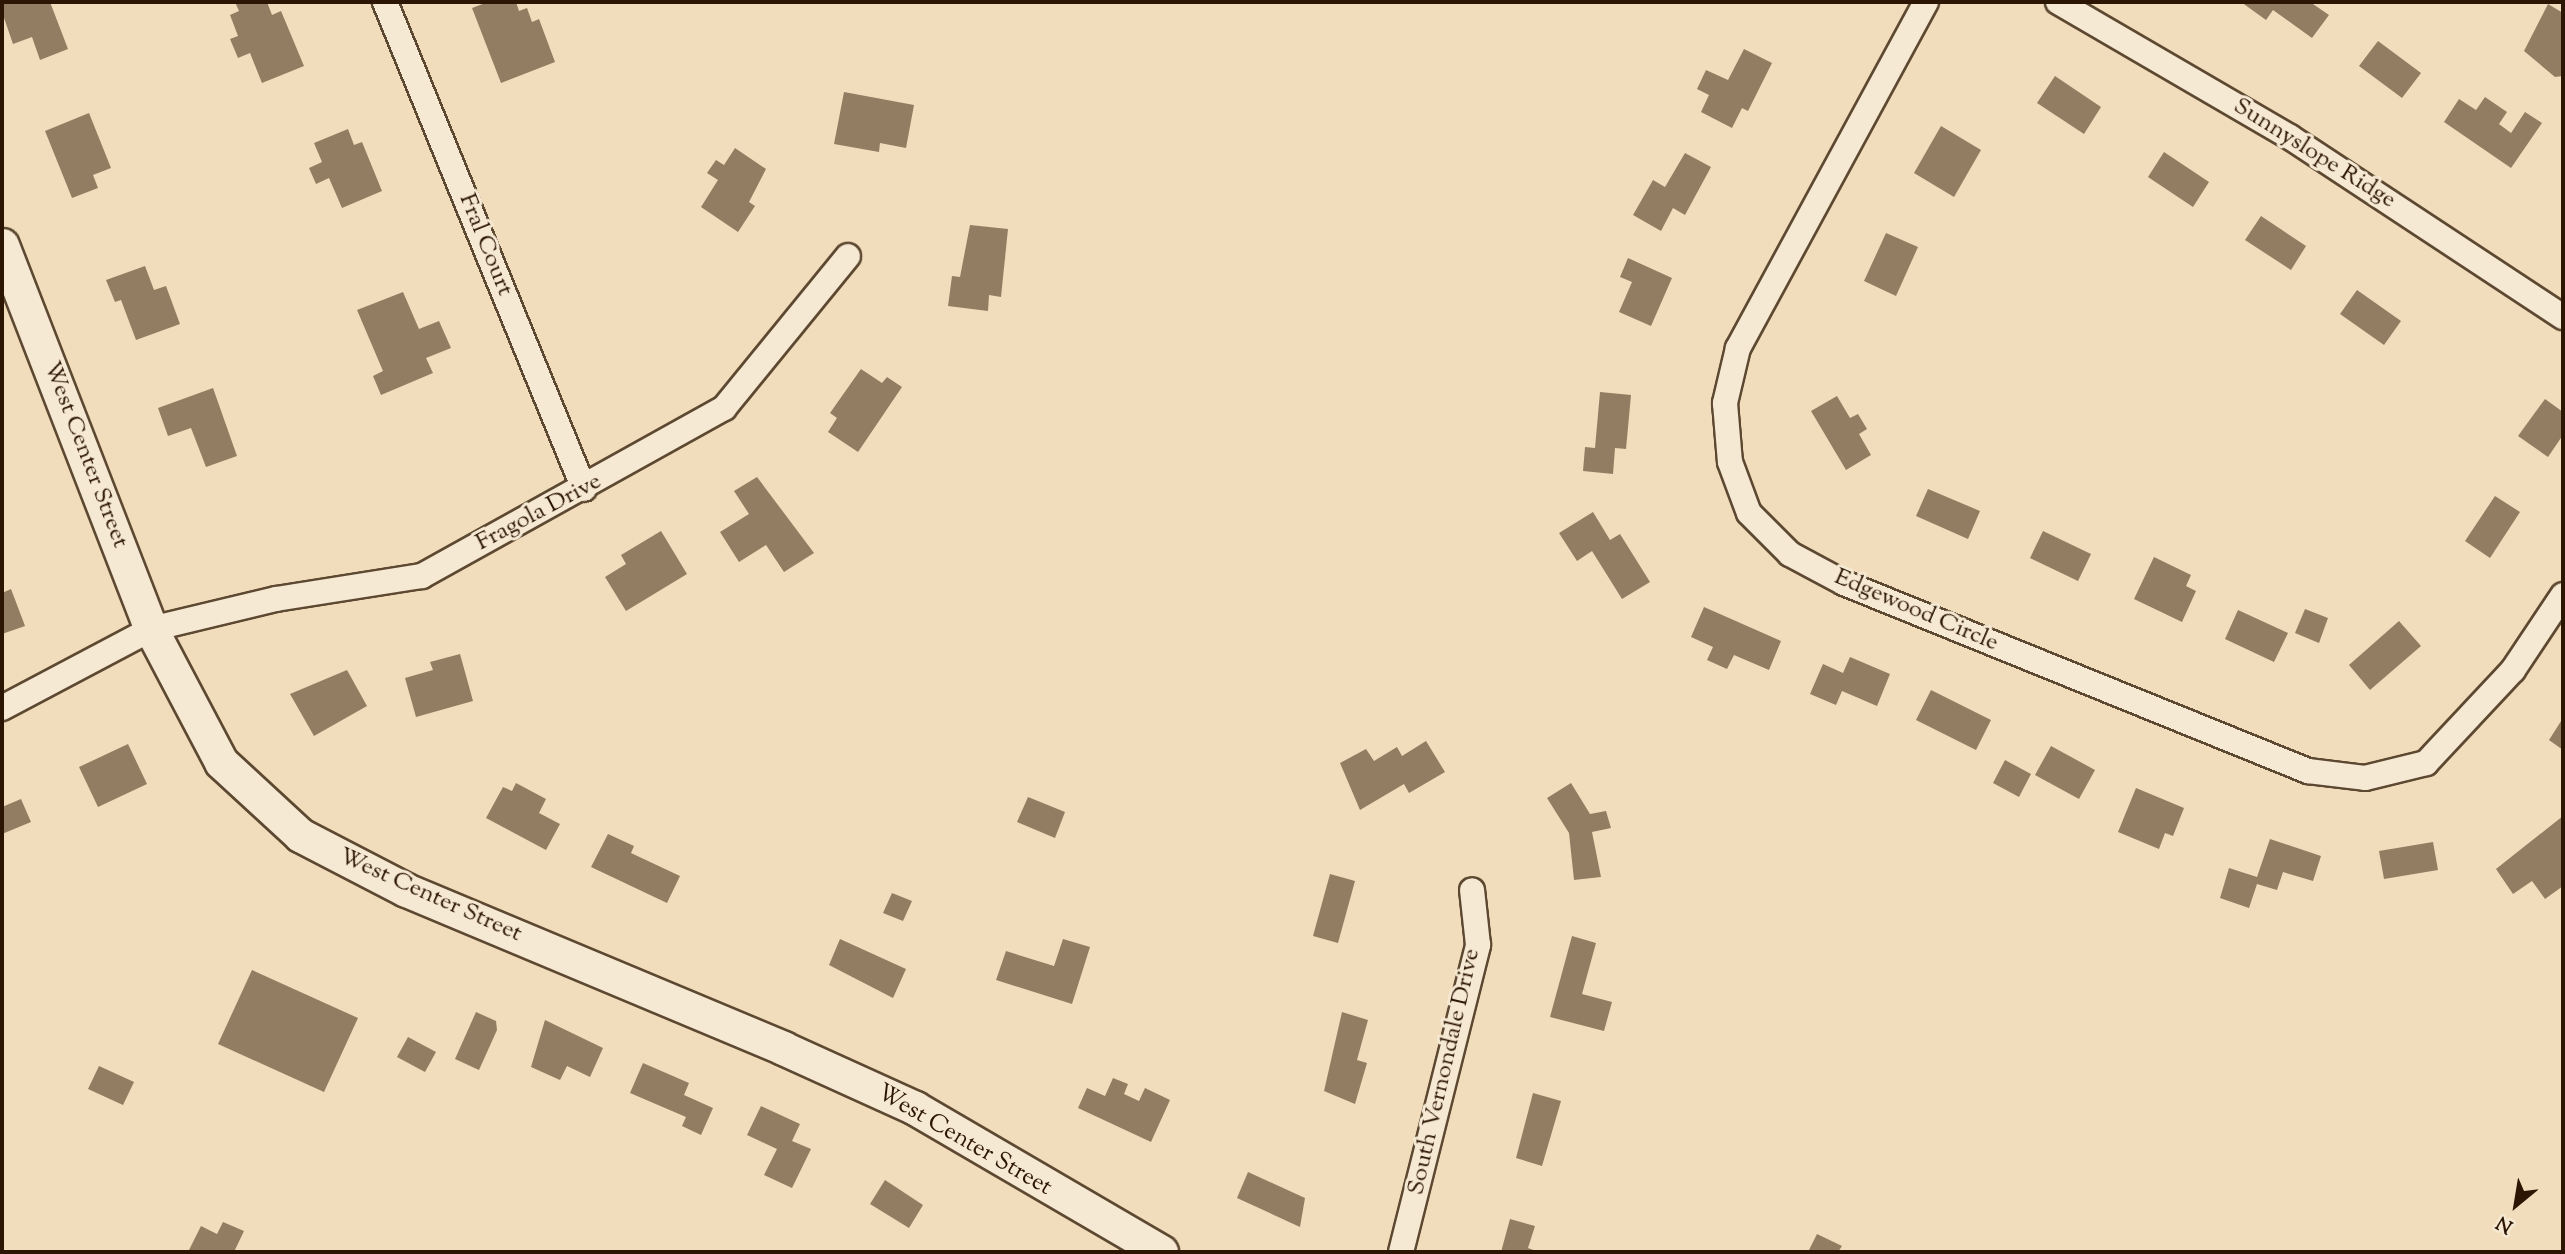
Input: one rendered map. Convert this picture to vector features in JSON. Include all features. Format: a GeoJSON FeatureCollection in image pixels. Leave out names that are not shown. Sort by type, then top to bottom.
{"type":"FeatureCollection","features":[{"type":"Feature","properties":{"kind":"street","name":"Fral Court"},"geometry":{"type":"LineString","coordinates":[[385,2],[584,489]]}},
{"type":"Feature","properties":{"kind":"street","name":"Edgewood Circle"},"geometry":{"type":"LineString","coordinates":[[1926,2],[1738,348],[1725,403],[1730,462],[1749,513],[1790,554],[1844,583],[2308,771],[2365,778],[2426,763],[2512,670],[2563,594]]}},
{"type":"Feature","properties":{"kind":"street","name":"Sunnyslope Ridge"},"geometry":{"type":"LineString","coordinates":[[2058,2],[2290,137],[2563,317]]}},
{"type":"Feature","properties":{"kind":"street","name":"West Center Street"},"geometry":{"type":"LineString","coordinates":[[2,245],[151,629],[221,762],[300,835],[406,890],[783,1048],[915,1108],[1161,1252]]}},
{"type":"Feature","properties":{"kind":"street","name":"Fragola Drive"},"geometry":{"type":"LineString","coordinates":[[2,708],[151,629],[276,599],[422,576],[584,489],[724,408],[848,256]]}},
{"type":"Feature","properties":{"kind":"street","name":"South Vernondale Drive"},"geometry":{"type":"LineString","coordinates":[[1401,1252],[1475,958],[1472,890]]}},
{"type":"Feature","properties":{"kind":"building"},"geometry":{"type":"Polygon","coordinates":[[[4,2],[50,2],[68,49],[40,60],[32,37],[13,44],[2,12],[4,2]]]}},
{"type":"Feature","properties":{"kind":"building"},"geometry":{"type":"Polygon","coordinates":[[[235,2],[267,2],[272,15],[281,11],[304,66],[262,83],[250,53],[238,58],[230,39],[238,36],[230,15],[239,11],[235,2]]]}},
{"type":"Feature","properties":{"kind":"building"},"geometry":{"type":"Polygon","coordinates":[[[488,2],[516,2],[519,11],[527,8],[532,22],[539,19],[555,62],[501,83],[472,8],[488,2]]]}},
{"type":"Feature","properties":{"kind":"building"},"geometry":{"type":"Polygon","coordinates":[[[2241,2],[2310,2],[2329,15],[2312,38],[2273,10],[2266,20],[2241,2]]]}},
{"type":"Feature","properties":{"kind":"building"},"geometry":{"type":"Polygon","coordinates":[[[2548,4],[2563,13],[2563,76],[2555,77],[2524,51],[2548,4]]]}},
{"type":"Feature","properties":{"kind":"building"},"geometry":{"type":"Polygon","coordinates":[[[2378,41],[2421,73],[2402,98],[2359,66],[2378,41]]]}},
{"type":"Feature","properties":{"kind":"building"},"geometry":{"type":"Polygon","coordinates":[[[1744,49],[1772,63],[1748,111],[1742,108],[1732,128],[1701,112],[1709,95],[1697,89],[1706,70],[1728,80],[1744,49]]]}},
{"type":"Feature","properties":{"kind":"building"},"geometry":{"type":"Polygon","coordinates":[[[2055,76],[2101,107],[2084,134],[2037,103],[2055,76]]]}},
{"type":"Feature","properties":{"kind":"building"},"geometry":{"type":"Polygon","coordinates":[[[844,92],[914,105],[906,148],[880,143],[879,152],[834,144],[844,92]]]}},
{"type":"Feature","properties":{"kind":"building"},"geometry":{"type":"Polygon","coordinates":[[[2485,97],[2507,112],[2499,124],[2511,133],[2525,112],[2542,123],[2511,168],[2444,122],[2459,99],[2476,110],[2485,97]]]}},
{"type":"Feature","properties":{"kind":"building"},"geometry":{"type":"Polygon","coordinates":[[[89,113],[111,168],[93,175],[98,188],[72,198],[45,131],[89,113]]]}},
{"type":"Feature","properties":{"kind":"building"},"geometry":{"type":"Polygon","coordinates":[[[1941,126],[1981,150],[1954,197],[1914,173],[1941,126]]]}},
{"type":"Feature","properties":{"kind":"building"},"geometry":{"type":"Polygon","coordinates":[[[348,129],[354,145],[362,142],[382,191],[342,208],[329,178],[316,184],[309,168],[322,162],[314,143],[348,129]]]}},
{"type":"Feature","properties":{"kind":"building"},"geometry":{"type":"Polygon","coordinates":[[[735,148],[766,169],[749,202],[755,206],[738,232],[701,207],[718,180],[707,173],[716,160],[724,165],[735,148]]]}},
{"type":"Feature","properties":{"kind":"building"},"geometry":{"type":"Polygon","coordinates":[[[2164,152],[2209,182],[2193,207],[2148,177],[2164,152]]]}},
{"type":"Feature","properties":{"kind":"building"},"geometry":{"type":"Polygon","coordinates":[[[1685,153],[1711,167],[1685,215],[1673,208],[1661,231],[1633,215],[1653,180],[1665,187],[1685,153]]]}},
{"type":"Feature","properties":{"kind":"building"},"geometry":{"type":"Polygon","coordinates":[[[2261,216],[2306,246],[2291,270],[2245,240],[2261,216]]]}},
{"type":"Feature","properties":{"kind":"building"},"geometry":{"type":"Polygon","coordinates":[[[970,225],[1008,229],[1001,297],[989,295],[988,311],[948,306],[952,276],[960,277],[970,225]]]}},
{"type":"Feature","properties":{"kind":"building"},"geometry":{"type":"Polygon","coordinates":[[[1886,233],[1918,247],[1896,296],[1864,281],[1886,233]]]}},
{"type":"Feature","properties":{"kind":"building"},"geometry":{"type":"Polygon","coordinates":[[[1628,258],[1672,278],[1651,326],[1619,312],[1632,282],[1620,277],[1628,258]]]}},
{"type":"Feature","properties":{"kind":"building"},"geometry":{"type":"Polygon","coordinates":[[[145,266],[154,290],[166,286],[180,324],[136,340],[121,300],[115,302],[106,280],[145,266]]]}},
{"type":"Feature","properties":{"kind":"building"},"geometry":{"type":"Polygon","coordinates":[[[2357,290],[2401,321],[2384,345],[2340,314],[2357,290]]]}},
{"type":"Feature","properties":{"kind":"building"},"geometry":{"type":"Polygon","coordinates":[[[403,292],[419,329],[439,321],[451,348],[426,358],[433,373],[381,395],[373,376],[383,371],[357,310],[403,292]]]}},
{"type":"Feature","properties":{"kind":"building"},"geometry":{"type":"Polygon","coordinates":[[[861,369],[882,383],[887,377],[902,387],[858,452],[828,432],[837,418],[830,413],[861,369]]]}},
{"type":"Feature","properties":{"kind":"building"},"geometry":{"type":"Polygon","coordinates":[[[213,388],[237,456],[206,467],[191,428],[168,436],[158,408],[213,388]]]}},
{"type":"Feature","properties":{"kind":"building"},"geometry":{"type":"Polygon","coordinates":[[[1600,392],[1631,395],[1626,449],[1615,448],[1613,474],[1583,471],[1585,447],[1595,448],[1600,392]]]}},
{"type":"Feature","properties":{"kind":"building"},"geometry":{"type":"Polygon","coordinates":[[[1837,396],[1850,418],[1858,414],[1867,429],[1859,434],[1871,455],[1846,470],[1811,411],[1837,396]]]}},
{"type":"Feature","properties":{"kind":"building"},"geometry":{"type":"Polygon","coordinates":[[[2545,399],[2563,412],[2563,435],[2548,457],[2518,436],[2545,399]]]}},
{"type":"Feature","properties":{"kind":"building"},"geometry":{"type":"Polygon","coordinates":[[[757,477],[814,553],[784,572],[766,545],[739,562],[720,532],[749,514],[734,491],[757,477]]]}},
{"type":"Feature","properties":{"kind":"building"},"geometry":{"type":"Polygon","coordinates":[[[1928,489],[1980,511],[1968,539],[1916,516],[1928,489]]]}},
{"type":"Feature","properties":{"kind":"building"},"geometry":{"type":"Polygon","coordinates":[[[2495,496],[2520,512],[2490,558],[2465,541],[2495,496]]]}},
{"type":"Feature","properties":{"kind":"building"},"geometry":{"type":"Polygon","coordinates":[[[1593,512],[1610,540],[1620,534],[1650,582],[1622,599],[1592,551],[1577,561],[1559,533],[1593,512]]]}},
{"type":"Feature","properties":{"kind":"building"},"geometry":{"type":"Polygon","coordinates":[[[661,531],[687,574],[626,611],[605,577],[626,564],[621,555],[661,531]]]}},
{"type":"Feature","properties":{"kind":"building"},"geometry":{"type":"Polygon","coordinates":[[[2043,531],[2091,554],[2078,581],[2030,558],[2043,531]]]}},
{"type":"Feature","properties":{"kind":"building"},"geometry":{"type":"Polygon","coordinates":[[[2154,557],[2191,575],[2186,586],[2196,591],[2182,622],[2134,599],[2154,557]]]}},
{"type":"Feature","properties":{"kind":"building"},"geometry":{"type":"Polygon","coordinates":[[[11,589],[25,626],[2,634],[2,593],[11,589]]]}},
{"type":"Feature","properties":{"kind":"building"},"geometry":{"type":"Polygon","coordinates":[[[1704,607],[1781,641],[1769,670],[1734,655],[1727,669],[1707,660],[1713,647],[1691,637],[1704,607]]]}},
{"type":"Feature","properties":{"kind":"building"},"geometry":{"type":"Polygon","coordinates":[[[2305,609],[2328,618],[2319,643],[2295,633],[2305,609]]]}},
{"type":"Feature","properties":{"kind":"building"},"geometry":{"type":"Polygon","coordinates":[[[2238,610],[2288,633],[2274,662],[2225,639],[2238,610]]]}},
{"type":"Feature","properties":{"kind":"building"},"geometry":{"type":"Polygon","coordinates":[[[2399,621],[2421,646],[2370,690],[2349,665],[2399,621]]]}},
{"type":"Feature","properties":{"kind":"building"},"geometry":{"type":"Polygon","coordinates":[[[460,654],[473,701],[416,717],[405,678],[433,670],[430,662],[460,654]]]}},
{"type":"Feature","properties":{"kind":"building"},"geometry":{"type":"Polygon","coordinates":[[[1850,657],[1890,674],[1877,706],[1842,691],[1836,705],[1810,694],[1823,664],[1843,673],[1850,657]]]}},
{"type":"Feature","properties":{"kind":"building"},"geometry":{"type":"Polygon","coordinates":[[[347,670],[367,706],[314,736],[290,694],[347,670]]]}},
{"type":"Feature","properties":{"kind":"building"},"geometry":{"type":"Polygon","coordinates":[[[1931,690],[1991,720],[1976,750],[1916,720],[1931,690]]]}},
{"type":"Feature","properties":{"kind":"building"},"geometry":{"type":"Polygon","coordinates":[[[2563,718],[2563,750],[2549,740],[2563,718]]]}},
{"type":"Feature","properties":{"kind":"building"},"geometry":{"type":"Polygon","coordinates":[[[1426,741],[1445,772],[1409,793],[1404,784],[1360,810],[1340,763],[1366,749],[1374,761],[1397,747],[1402,756],[1426,741]]]}},
{"type":"Feature","properties":{"kind":"building"},"geometry":{"type":"Polygon","coordinates":[[[128,744],[147,784],[98,807],[79,767],[128,744]]]}},
{"type":"Feature","properties":{"kind":"building"},"geometry":{"type":"Polygon","coordinates":[[[2051,746],[2095,770],[2079,799],[2035,775],[2051,746]]]}},
{"type":"Feature","properties":{"kind":"building"},"geometry":{"type":"Polygon","coordinates":[[[2005,760],[2031,774],[2019,797],[1993,783],[2005,760]]]}},
{"type":"Feature","properties":{"kind":"building"},"geometry":{"type":"Polygon","coordinates":[[[516,783],[546,799],[539,813],[560,824],[546,850],[486,818],[503,787],[512,791],[516,783]]]}},
{"type":"Feature","properties":{"kind":"building"},"geometry":{"type":"Polygon","coordinates":[[[1571,783],[1590,814],[1606,811],[1611,828],[1592,832],[1601,877],[1574,880],[1569,833],[1547,798],[1571,783]]]}},
{"type":"Feature","properties":{"kind":"building"},"geometry":{"type":"Polygon","coordinates":[[[2136,788],[2184,808],[2173,836],[2165,833],[2159,849],[2118,832],[2136,788]]]}},
{"type":"Feature","properties":{"kind":"building"},"geometry":{"type":"Polygon","coordinates":[[[1028,797],[1065,812],[1055,838],[1017,822],[1028,797]]]}},
{"type":"Feature","properties":{"kind":"building"},"geometry":{"type":"Polygon","coordinates":[[[21,799],[31,822],[2,834],[2,807],[21,799]]]}},
{"type":"Feature","properties":{"kind":"building"},"geometry":{"type":"Polygon","coordinates":[[[2563,816],[2563,886],[2545,899],[2532,881],[2513,894],[2496,869],[2563,816]]]}},
{"type":"Feature","properties":{"kind":"building"},"geometry":{"type":"Polygon","coordinates":[[[608,834],[634,846],[631,853],[680,876],[667,903],[591,867],[608,834]]]}},
{"type":"Feature","properties":{"kind":"building"},"geometry":{"type":"Polygon","coordinates":[[[2270,839],[2321,856],[2313,881],[2283,872],[2277,890],[2257,884],[2249,908],[2220,898],[2229,868],[2257,877],[2270,839]]]}},
{"type":"Feature","properties":{"kind":"building"},"geometry":{"type":"Polygon","coordinates":[[[2433,842],[2438,870],[2384,879],[2379,851],[2433,842]]]}},
{"type":"Feature","properties":{"kind":"building"},"geometry":{"type":"Polygon","coordinates":[[[1330,874],[1355,881],[1338,943],[1313,936],[1330,874]]]}},
{"type":"Feature","properties":{"kind":"building"},"geometry":{"type":"Polygon","coordinates":[[[892,893],[912,901],[903,921],[883,913],[892,893]]]}},
{"type":"Feature","properties":{"kind":"building"},"geometry":{"type":"Polygon","coordinates":[[[1572,936],[1596,943],[1582,994],[1612,1002],[1604,1031],[1550,1017],[1572,936]]]}},
{"type":"Feature","properties":{"kind":"building"},"geometry":{"type":"Polygon","coordinates":[[[840,939],[906,969],[893,998],[829,965],[840,939]]]}},
{"type":"Feature","properties":{"kind":"building"},"geometry":{"type":"Polygon","coordinates":[[[1063,939],[1090,947],[1072,1004],[996,980],[1006,951],[1054,966],[1063,939]]]}},
{"type":"Feature","properties":{"kind":"building"},"geometry":{"type":"Polygon","coordinates":[[[252,970],[358,1018],[324,1092],[218,1044],[252,970]]]}},
{"type":"Feature","properties":{"kind":"building"},"geometry":{"type":"Polygon","coordinates":[[[476,1012],[496,1021],[497,1030],[479,1070],[455,1059],[476,1012]]]}},
{"type":"Feature","properties":{"kind":"building"},"geometry":{"type":"Polygon","coordinates":[[[1342,1012],[1368,1020],[1357,1060],[1367,1063],[1355,1104],[1324,1091],[1342,1012]]]}},
{"type":"Feature","properties":{"kind":"building"},"geometry":{"type":"Polygon","coordinates":[[[545,1020],[603,1048],[590,1077],[567,1066],[560,1080],[531,1067],[545,1020]]]}},
{"type":"Feature","properties":{"kind":"building"},"geometry":{"type":"Polygon","coordinates":[[[408,1037],[436,1052],[425,1072],[397,1057],[408,1037]]]}},
{"type":"Feature","properties":{"kind":"building"},"geometry":{"type":"Polygon","coordinates":[[[643,1063],[689,1083],[684,1095],[713,1108],[701,1135],[682,1126],[686,1117],[630,1093],[643,1063]]]}},
{"type":"Feature","properties":{"kind":"building"},"geometry":{"type":"Polygon","coordinates":[[[99,1066],[134,1082],[123,1105],[88,1089],[99,1066]]]}},
{"type":"Feature","properties":{"kind":"building"},"geometry":{"type":"Polygon","coordinates":[[[1113,1078],[1128,1084],[1124,1094],[1139,1101],[1145,1088],[1170,1100],[1151,1142],[1078,1108],[1087,1088],[1105,1096],[1113,1078]]]}},
{"type":"Feature","properties":{"kind":"building"},"geometry":{"type":"Polygon","coordinates":[[[1533,1093],[1561,1101],[1542,1166],[1516,1158],[1533,1093]]]}},
{"type":"Feature","properties":{"kind":"building"},"geometry":{"type":"Polygon","coordinates":[[[761,1106],[800,1124],[792,1141],[811,1149],[792,1188],[764,1175],[777,1149],[747,1135],[761,1106]]]}},
{"type":"Feature","properties":{"kind":"building"},"geometry":{"type":"Polygon","coordinates":[[[1248,1172],[1305,1198],[1300,1227],[1237,1198],[1248,1172]]]}},
{"type":"Feature","properties":{"kind":"building"},"geometry":{"type":"Polygon","coordinates":[[[885,1180],[923,1205],[909,1228],[870,1204],[885,1180]]]}},
{"type":"Feature","properties":{"kind":"building"},"geometry":{"type":"Polygon","coordinates":[[[1510,1219],[1535,1226],[1528,1248],[1539,1252],[1501,1252],[1510,1219]]]}},
{"type":"Feature","properties":{"kind":"building"},"geometry":{"type":"Polygon","coordinates":[[[223,1222],[244,1231],[234,1252],[188,1252],[201,1226],[217,1234],[223,1222]]]}},
{"type":"Feature","properties":{"kind":"building"},"geometry":{"type":"Polygon","coordinates":[[[1817,1234],[1842,1246],[1838,1252],[1808,1252],[1817,1234]]]}}]}
